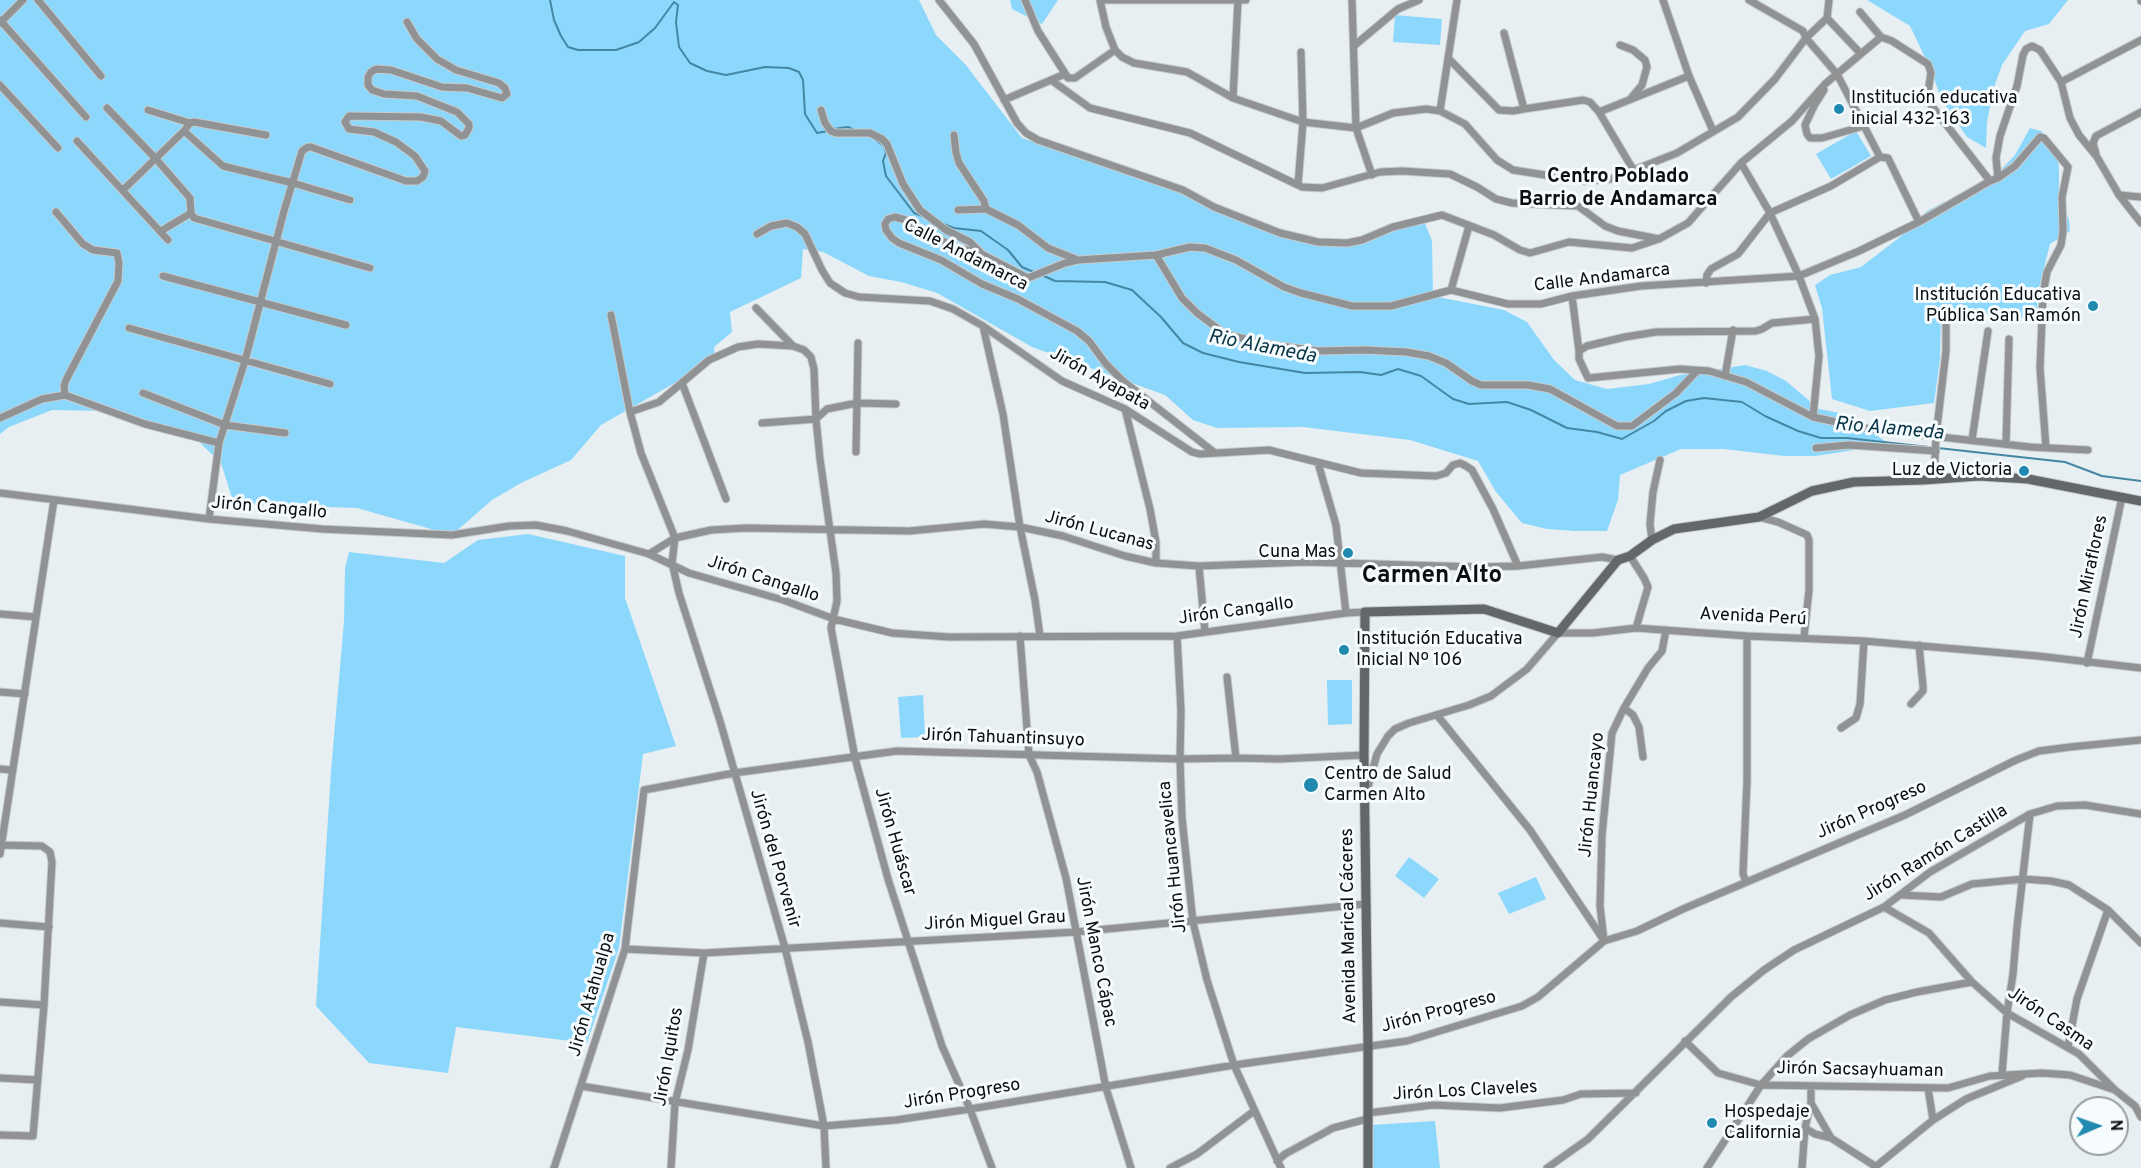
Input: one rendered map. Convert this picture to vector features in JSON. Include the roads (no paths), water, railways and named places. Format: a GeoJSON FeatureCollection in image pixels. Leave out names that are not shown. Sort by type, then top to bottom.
{"type":"FeatureCollection","features":[{"type":"Feature","properties":{"kind":"street"},"geometry":{"type":"LineString","coordinates":[[23,0],[0,22],[86,117]]}},
{"type":"Feature","properties":{"kind":"street"},"geometry":{"type":"LineString","coordinates":[[38,0],[101,76]]}},
{"type":"Feature","properties":{"kind":"street"},"geometry":{"type":"LineString","coordinates":[[939,0],[974,44],[1004,100],[1026,133],[1038,140],[1183,190],[1214,207],[1280,233],[1335,244],[1362,240],[1393,227],[1442,214],[1494,235],[1530,253],[1569,242],[1632,248],[1659,239],[1688,223],[1741,163],[1792,121],[1825,84],[1881,37]]}},
{"type":"Feature","properties":{"kind":"street"},"geometry":{"type":"LineString","coordinates":[[1025,0],[1038,31],[1071,80],[1115,50]]}},
{"type":"Feature","properties":{"kind":"street"},"geometry":{"type":"LineString","coordinates":[[1246,0],[1100,0],[1106,27],[1115,50],[1122,57],[1134,63],[1187,72],[1233,98],[1303,122],[1356,128],[1402,112],[1426,109],[1440,111],[1465,124],[1497,160],[1513,170],[1584,181],[1611,179],[1634,171],[1677,153],[1738,117],[1775,79],[1806,38],[1827,18],[1829,0]]}},
{"type":"Feature","properties":{"kind":"street"},"geometry":{"type":"LineString","coordinates":[[1233,98],[1238,0]]}},
{"type":"Feature","properties":{"kind":"street"},"geometry":{"type":"LineString","coordinates":[[1352,0],[1356,128],[1372,175]]}},
{"type":"Feature","properties":{"kind":"street"},"geometry":{"type":"LineString","coordinates":[[1355,45],[1398,9],[1417,0],[1424,0]]}},
{"type":"Feature","properties":{"kind":"street"},"geometry":{"type":"LineString","coordinates":[[1440,111],[1457,0]]}},
{"type":"Feature","properties":{"kind":"street"},"geometry":{"type":"LineString","coordinates":[[1663,0],[1689,76],[1713,131]]}},
{"type":"Feature","properties":{"kind":"street"},"geometry":{"type":"LineString","coordinates":[[1749,0],[1803,31],[1806,38],[1837,75],[1880,157]]}},
{"type":"Feature","properties":{"kind":"street"},"geometry":{"type":"LineString","coordinates":[[1860,12],[1881,37],[1928,64],[1931,73],[1928,92],[1931,105],[1990,181]]}},
{"type":"Feature","properties":{"kind":"street"},"geometry":{"type":"LineString","coordinates":[[1827,18],[1861,54]]}},
{"type":"Feature","properties":{"kind":"street"},"geometry":{"type":"LineString","coordinates":[[208,519],[219,443],[245,361],[302,151],[308,147],[334,154],[406,181],[417,181],[423,177],[425,171],[415,156],[396,142],[374,132],[349,129],[345,122],[349,116],[421,117],[441,122],[458,135],[465,135],[469,124],[457,112],[417,96],[384,94],[372,90],[368,85],[371,72],[376,69],[391,70],[442,87],[467,88],[502,98],[507,94],[505,88],[499,83],[456,70],[437,59],[417,39],[406,22]]}},
{"type":"Feature","properties":{"kind":"street"},"geometry":{"type":"LineString","coordinates":[[1504,33],[1524,109]]}},
{"type":"Feature","properties":{"kind":"street"},"geometry":{"type":"LineString","coordinates":[[2061,82],[2141,40]]}},
{"type":"Feature","properties":{"kind":"street"},"geometry":{"type":"LineString","coordinates":[[1620,45],[1633,50],[1645,60],[1647,67],[1642,85],[1630,99]]}},
{"type":"Feature","properties":{"kind":"street"},"geometry":{"type":"LineString","coordinates":[[1998,178],[1996,158],[2000,136],[2018,86],[2023,55],[2032,46],[2040,50],[2061,82],[2070,118],[2079,135],[2097,157],[2119,195],[2141,223]]}},
{"type":"Feature","properties":{"kind":"street"},"geometry":{"type":"LineString","coordinates":[[1298,185],[1303,122],[1301,52]]}},
{"type":"Feature","properties":{"kind":"street"},"geometry":{"type":"LineString","coordinates":[[1448,58],[1499,110],[1513,111],[1583,100],[1590,102],[1599,112],[1634,171]]}},
{"type":"Feature","properties":{"kind":"street"},"geometry":{"type":"LineString","coordinates":[[1004,100],[1065,74]]}},
{"type":"Feature","properties":{"kind":"street"},"geometry":{"type":"LineString","coordinates":[[1837,75],[1815,104],[1805,125],[1807,134],[1810,138],[1822,138],[1864,126]]}},
{"type":"Feature","properties":{"kind":"street"},"geometry":{"type":"LineString","coordinates":[[1599,112],[1689,76]]}},
{"type":"Feature","properties":{"kind":"street"},"geometry":{"type":"LineString","coordinates":[[1051,80],[1090,108],[1190,133],[1298,185],[1322,188],[1380,172],[1450,174],[1496,199],[1512,203],[1578,206],[1605,226],[1618,231],[1659,239]]}},
{"type":"Feature","properties":{"kind":"street"},"geometry":{"type":"LineString","coordinates":[[0,85],[58,148]]}},
{"type":"Feature","properties":{"kind":"street"},"geometry":{"type":"LineString","coordinates":[[107,108],[190,198],[191,213],[194,218],[370,268]]}},
{"type":"Feature","properties":{"kind":"street"},"geometry":{"type":"LineString","coordinates":[[148,110],[190,123],[266,135]]}},
{"type":"Feature","properties":{"kind":"street"},"geometry":{"type":"LineString","coordinates":[[821,110],[825,123],[836,134],[870,133],[882,139],[887,144],[903,184],[920,210],[946,230],[977,246],[982,254]]}},
{"type":"Feature","properties":{"kind":"street"},"geometry":{"type":"LineString","coordinates":[[2097,157],[2093,143],[2096,136],[2141,112]]}},
{"type":"Feature","properties":{"kind":"street"},"geometry":{"type":"LineString","coordinates":[[123,190],[190,123]]}},
{"type":"Feature","properties":{"kind":"street"},"geometry":{"type":"LineString","coordinates":[[184,131],[223,166],[350,200]]}},
{"type":"Feature","properties":{"kind":"street"},"geometry":{"type":"LineString","coordinates":[[954,135],[959,163],[984,201],[986,209]]}},
{"type":"Feature","properties":{"kind":"street","name":"Calle Andamarca"},"geometry":{"type":"LineString","coordinates":[[1215,453],[1123,381],[1106,364],[1089,341],[1077,331],[1018,299],[982,284],[941,260],[900,243],[886,230],[885,224],[888,219],[895,217],[906,220],[950,245],[982,254],[1028,278],[1065,262],[1156,255],[1190,247],[1205,248],[1236,260],[1284,287],[1300,293],[1352,306],[1391,306],[1451,290],[1508,304],[1541,304],[1572,296],[1641,286],[1798,276],[1859,252],[1998,178],[2015,166],[2040,137],[2044,138],[2068,167],[2062,196],[2061,245],[2044,282],[2040,368],[2046,448]]}},
{"type":"Feature","properties":{"kind":"street"},"geometry":{"type":"LineString","coordinates":[[77,141],[168,240]]}},
{"type":"Feature","properties":{"kind":"street"},"geometry":{"type":"LineString","coordinates":[[1706,283],[1711,269],[1738,254],[1770,213],[1831,186],[1880,157],[1888,158],[1919,222]]}},
{"type":"Feature","properties":{"kind":"street"},"geometry":{"type":"LineString","coordinates":[[1741,163],[1770,213],[1815,319],[1819,356],[1813,417]]}},
{"type":"Feature","properties":{"kind":"street"},"geometry":{"type":"LineString","coordinates":[[2119,195],[2141,197]]}},
{"type":"Feature","properties":{"kind":"street"},"geometry":{"type":"LineString","coordinates":[[958,210],[986,209],[1018,225],[1047,248],[1078,260]]}},
{"type":"Feature","properties":{"kind":"street"},"geometry":{"type":"LineString","coordinates":[[56,212],[83,244],[93,250],[117,254],[119,263],[118,281],[66,380],[65,395]]}},
{"type":"Feature","properties":{"kind":"street"},"geometry":{"type":"LineString","coordinates":[[161,231],[191,213]]}},
{"type":"Feature","properties":{"kind":"street","name":"Jirón Ayapata"},"geometry":{"type":"LineString","coordinates":[[757,234],[771,226],[787,223],[797,226],[806,234],[830,283],[845,293],[859,297],[930,301],[953,309],[983,326],[1062,381],[1125,409],[1192,452],[1200,454],[1269,450],[1361,473],[1436,476],[1446,473],[1453,465],[1460,463],[1472,470],[1493,509],[1518,566]]}},
{"type":"Feature","properties":{"kind":"street"},"geometry":{"type":"LineString","coordinates":[[1451,290],[1469,226]]}},
{"type":"Feature","properties":{"kind":"street"},"geometry":{"type":"LineString","coordinates":[[1156,255],[1182,298],[1197,314],[1225,334],[1266,344],[1319,351],[1365,350],[1430,356],[1446,363],[1481,385],[1528,385],[1550,388],[1617,426],[1632,426],[1676,393],[1697,371]]}},
{"type":"Feature","properties":{"kind":"street"},"geometry":{"type":"LineString","coordinates":[[163,276],[346,325]]}},
{"type":"Feature","properties":{"kind":"street"},"geometry":{"type":"LineString","coordinates":[[1572,296],[1581,366],[1588,378],[1680,369],[1709,371],[1746,382],[1813,417],[1869,429],[1936,438],[2088,450]]}},
{"type":"Feature","properties":{"kind":"street"},"geometry":{"type":"LineString","coordinates":[[756,308],[793,346]]}},
{"type":"Feature","properties":{"kind":"street"},"geometry":{"type":"LineString","coordinates":[[611,315],[630,412],[642,453],[675,538]]}},
{"type":"Feature","properties":{"kind":"street"},"geometry":{"type":"LineString","coordinates":[[1934,479],[1936,438],[1946,351],[1946,317]]}},
{"type":"Feature","properties":{"kind":"street"},"geometry":{"type":"LineString","coordinates":[[1579,351],[1587,346],[1656,332],[1756,331],[1772,323],[1815,319]]}},
{"type":"Feature","properties":{"kind":"street"},"geometry":{"type":"LineString","coordinates":[[983,326],[1003,414],[1020,527],[1040,636]]}},
{"type":"Feature","properties":{"kind":"street"},"geometry":{"type":"LineString","coordinates":[[129,328],[330,384]]}},
{"type":"Feature","properties":{"kind":"street"},"geometry":{"type":"LineString","coordinates":[[1725,376],[1732,330]]}},
{"type":"Feature","properties":{"kind":"street"},"geometry":{"type":"LineString","coordinates":[[1972,440],[1988,331]]}},
{"type":"Feature","properties":{"kind":"street"},"geometry":{"type":"LineString","coordinates":[[2006,444],[2009,339]]}},
{"type":"Feature","properties":{"kind":"street"},"geometry":{"type":"LineString","coordinates":[[856,452],[858,343]]}},
{"type":"Feature","properties":{"kind":"street"},"geometry":{"type":"LineString","coordinates":[[630,412],[659,402],[709,360],[738,347],[758,344],[793,346]]}},
{"type":"Feature","properties":{"kind":"street","name":"Jirón Huáscar"},"geometry":{"type":"LineString","coordinates":[[793,346],[804,350],[811,357],[814,369],[816,419],[836,582],[837,601],[831,628],[855,758],[908,942],[942,1046],[970,1109],[992,1168]]}},
{"type":"Feature","properties":{"kind":"street"},"geometry":{"type":"LineString","coordinates":[[682,383],[726,499]]}},
{"type":"Feature","properties":{"kind":"street"},"geometry":{"type":"LineString","coordinates":[[143,393],[225,426],[285,433]]}},
{"type":"Feature","properties":{"kind":"street"},"geometry":{"type":"LineString","coordinates":[[0,418],[42,399],[65,395],[135,421],[219,443]]}},
{"type":"Feature","properties":{"kind":"street"},"geometry":{"type":"LineString","coordinates":[[762,423],[816,419],[826,408],[858,403],[896,404]]}},
{"type":"Feature","properties":{"kind":"street"},"geometry":{"type":"LineString","coordinates":[[1125,409],[1150,509],[1156,542],[1156,563]]}},
{"type":"Feature","properties":{"kind":"street"},"geometry":{"type":"LineString","coordinates":[[1816,448],[1849,445],[1936,450]]}},
{"type":"Feature","properties":{"kind":"street"},"geometry":{"type":"LineString","coordinates":[[1652,540],[1650,524],[1652,502],[1660,460]]}},
{"type":"Feature","properties":{"kind":"street"},"geometry":{"type":"LineString","coordinates":[[1318,463],[1336,525],[1346,613]]}},
{"type":"Feature","properties":{"kind":"street"},"geometry":{"type":"LineString","coordinates":[[1365,799],[1377,754],[1395,729],[1491,696],[1527,669],[1618,560],[1630,556],[1652,540],[1674,529],[1759,517],[1812,491],[1854,482],[1979,476],[2028,478],[2141,501]]}},
{"type":"Feature","properties":{"kind":"street","name":"Jirón Cangallo"},"geometry":{"type":"LineString","coordinates":[[0,493],[208,519],[322,530],[452,536],[508,526],[536,525],[567,531],[649,554],[689,573],[783,600],[834,619],[892,633],[949,637],[1177,636],[1365,612]]}},
{"type":"Feature","properties":{"kind":"street","name":"Jirón Miraflores"},"geometry":{"type":"LineString","coordinates":[[2087,663],[2122,497]]}},
{"type":"Feature","properties":{"kind":"street"},"geometry":{"type":"LineString","coordinates":[[0,854],[54,500]]}},
{"type":"Feature","properties":{"kind":"street"},"geometry":{"type":"LineString","coordinates":[[1759,517],[1787,525],[1807,535],[1809,540],[1809,590],[1804,638]]}},
{"type":"Feature","properties":{"kind":"street","name":"Jirón Lucanas"},"geometry":{"type":"LineString","coordinates":[[649,554],[675,538],[711,530],[746,528],[909,531],[984,524],[1020,527],[1063,536],[1125,556],[1156,563],[1199,566],[1340,562],[1419,566],[1518,566],[1602,556],[1618,560]]}},
{"type":"Feature","properties":{"kind":"street","name":"Jirón del Porvenir"},"geometry":{"type":"LineString","coordinates":[[675,538],[672,564],[679,594],[720,721],[808,1042],[824,1126],[826,1168]]}},
{"type":"Feature","properties":{"kind":"street"},"geometry":{"type":"LineString","coordinates":[[1630,556],[1648,587],[1636,628]]}},
{"type":"Feature","properties":{"kind":"street"},"geometry":{"type":"LineString","coordinates":[[1199,566],[1205,632]]}},
{"type":"Feature","properties":{"kind":"street","name":"Avenida Perú"},"geometry":{"type":"LineString","coordinates":[[1365,612],[1484,609],[1557,633],[1593,633],[1636,628],[1864,641],[2141,669]]}},
{"type":"Feature","properties":{"kind":"street","name":"Avenida Marical Cáceres"},"geometry":{"type":"LineString","coordinates":[[1365,612],[1368,1168]]}},
{"type":"Feature","properties":{"kind":"street"},"geometry":{"type":"LineString","coordinates":[[0,614],[36,617]]}},
{"type":"Feature","properties":{"kind":"street","name":"Jirón Huancayo"},"geometry":{"type":"LineString","coordinates":[[1604,941],[1600,906],[1604,800],[1612,733],[1648,668],[1662,651],[1666,630]]}},
{"type":"Feature","properties":{"kind":"street","name":"Jirón Manco Cápac"},"geometry":{"type":"LineString","coordinates":[[1020,636],[1029,755],[1037,772],[1066,878],[1106,1088],[1131,1168]]}},
{"type":"Feature","properties":{"kind":"street","name":"Jirón Huancavelica"},"geometry":{"type":"LineString","coordinates":[[1177,636],[1183,828],[1193,922],[1207,980],[1234,1065],[1279,1165]]}},
{"type":"Feature","properties":{"kind":"street"},"geometry":{"type":"LineString","coordinates":[[1746,882],[1743,874],[1747,781],[1747,636]]}},
{"type":"Feature","properties":{"kind":"street"},"geometry":{"type":"LineString","coordinates":[[1841,728],[1856,718],[1860,704],[1864,641]]}},
{"type":"Feature","properties":{"kind":"street"},"geometry":{"type":"LineString","coordinates":[[1911,704],[1923,691],[1919,645]]}},
{"type":"Feature","properties":{"kind":"street"},"geometry":{"type":"LineString","coordinates":[[1227,677],[1236,758]]}},
{"type":"Feature","properties":{"kind":"street"},"geometry":{"type":"LineString","coordinates":[[0,692],[25,694]]}},
{"type":"Feature","properties":{"kind":"street"},"geometry":{"type":"LineString","coordinates":[[1624,708],[1633,715],[1639,727],[1642,757]]}},
{"type":"Feature","properties":{"kind":"street"},"geometry":{"type":"LineString","coordinates":[[1437,715],[1530,830],[1604,941]]}},
{"type":"Feature","properties":{"kind":"street","name":"Jirón Progreso"},"geometry":{"type":"LineString","coordinates":[[581,1086],[824,1126],[896,1120],[1106,1088],[1234,1065],[1407,1041],[1522,1006],[1538,997],[1604,941],[1637,931],[1905,815],[2016,759],[2039,751],[2141,740]]}},
{"type":"Feature","properties":{"kind":"street","name":"Jirón Tahuantinsuyo"},"geometry":{"type":"LineString","coordinates":[[644,790],[734,773],[897,751],[1180,759],[1279,759],[1364,755]]}},
{"type":"Feature","properties":{"kind":"street"},"geometry":{"type":"LineString","coordinates":[[0,769],[12,770]]}},
{"type":"Feature","properties":{"kind":"street","name":"Jirón Atahualpa"},"geometry":{"type":"LineString","coordinates":[[554,1168],[625,950],[644,790]]}},
{"type":"Feature","properties":{"kind":"street","name":"Jirón Ramón Castilla"},"geometry":{"type":"LineString","coordinates":[[1547,1168],[1588,1139],[1731,997],[1764,970],[1794,950],[1884,907],[1930,872],[2030,814],[2057,807],[2085,805],[2141,813]]}},
{"type":"Feature","properties":{"kind":"street"},"geometry":{"type":"LineString","coordinates":[[2002,1074],[2030,814]]}},
{"type":"Feature","properties":{"kind":"street"},"geometry":{"type":"LineString","coordinates":[[0,1135],[33,1136],[44,1005],[52,862],[50,852],[42,846],[1,845]]}},
{"type":"Feature","properties":{"kind":"street"},"geometry":{"type":"LineString","coordinates":[[1902,895],[1941,897],[1972,884],[2023,879],[2051,881],[2069,885],[2108,910],[2141,943]]}},
{"type":"Feature","properties":{"kind":"street","name":"Jirón Miguel Grau"},"geometry":{"type":"LineString","coordinates":[[625,950],[704,952],[1076,932],[1366,904]]}},
{"type":"Feature","properties":{"kind":"street","name":"Jirón Casma"},"geometry":{"type":"LineString","coordinates":[[1884,907],[1929,933],[1972,981],[2007,1013],[2079,1054],[2115,1090],[2135,1106],[2141,1117]]}},
{"type":"Feature","properties":{"kind":"street"},"geometry":{"type":"LineString","coordinates":[[2068,1047],[2077,999],[2108,910]]}},
{"type":"Feature","properties":{"kind":"street"},"geometry":{"type":"LineString","coordinates":[[0,923],[49,927]]}},
{"type":"Feature","properties":{"kind":"street","name":"Jirón Iquitos"},"geometry":{"type":"LineString","coordinates":[[671,1168],[675,1103],[704,952]]}},
{"type":"Feature","properties":{"kind":"street"},"geometry":{"type":"LineString","coordinates":[[1707,1168],[1761,1085],[1786,1056],[1808,1039],[1850,1015],[1885,1000],[1972,981]]}},
{"type":"Feature","properties":{"kind":"street"},"geometry":{"type":"LineString","coordinates":[[0,1002],[44,1005]]}},
{"type":"Feature","properties":{"kind":"street","name":"Jirón Sacsayhuaman"},"geometry":{"type":"LineString","coordinates":[[1686,1041],[1718,1073],[1761,1085],[1928,1089],[1948,1088],[2002,1074],[2070,1075],[2115,1090]]}},
{"type":"Feature","properties":{"kind":"street"},"geometry":{"type":"LineString","coordinates":[[1805,1128],[1815,1134],[1832,1138],[1875,1167],[1933,1120],[1966,1099],[2026,1075]]}},
{"type":"Feature","properties":{"kind":"street"},"geometry":{"type":"LineString","coordinates":[[0,1078],[38,1080]]}},
{"type":"Feature","properties":{"kind":"street"},"geometry":{"type":"LineString","coordinates":[[1802,1168],[1811,1087]]}},
{"type":"Feature","properties":{"kind":"street"},"geometry":{"type":"LineString","coordinates":[[1928,1089],[1933,1120]]}},
{"type":"Feature","properties":{"kind":"street","name":"Jirón Los Claveles"},"geometry":{"type":"LineString","coordinates":[[1367,1116],[1433,1105],[1500,1108],[1563,1100],[1581,1094],[1636,1093]]}},
{"type":"Feature","properties":{"kind":"street"},"geometry":{"type":"LineString","coordinates":[[1811,1102],[1832,1138]]}},
{"type":"Feature","properties":{"kind":"street"},"geometry":{"type":"LineString","coordinates":[[1170,1168],[1197,1154],[1254,1111]]}},
{"type":"Feature","properties":{"kind":"street"},"geometry":{"type":"LineString","coordinates":[[1279,1165],[1285,1154],[1333,1128],[1367,1116]]}},
{"type":"Feature","properties":{"kind":"waterway","name":"Rio Alameda"},"geometry":{"type":"LineString","coordinates":[[550,0],[554,20],[561,36],[568,47],[578,50],[616,50],[639,42],[655,28],[674,2],[678,5],[676,22],[679,47],[690,63],[707,71],[726,75],[765,67],[789,68],[799,72],[803,80],[805,114],[817,133],[828,131]]}},
{"type":"Feature","properties":{"kind":"waterway","name":"Rio Alameda"},"geometry":{"type":"LineString","coordinates":[[833,129],[848,127],[856,131]]}},
{"type":"Feature","properties":{"kind":"waterway","name":"Rio Alameda"},"geometry":{"type":"LineString","coordinates":[[873,138],[884,146],[886,153],[883,161],[886,176],[914,213],[925,217]]}},
{"type":"Feature","properties":{"kind":"waterway","name":"Rio Alameda"},"geometry":{"type":"LineString","coordinates":[[941,223],[954,228],[981,231],[1008,250],[1022,267],[1036,273]]}},
{"type":"Feature","properties":{"kind":"waterway","name":"Rio Alameda"},"geometry":{"type":"LineString","coordinates":[[1042,275],[1055,281],[1105,282],[1132,290],[1161,317],[1183,343],[1203,353],[1239,362],[1305,373],[1360,372],[1381,375],[1398,369],[1421,376],[1453,399],[1469,404],[1507,402],[1531,410],[1567,428],[1597,432],[1622,439],[1654,421],[1666,411],[1686,401],[1704,398],[1742,402],[1765,416],[1798,431],[1821,438],[1847,438],[2065,462],[2102,476],[2141,481]]}},
{"type":"Feature","properties":{"kind":"place","name":"Institución educativa inicial 432-163"},"geometry":{"type":"Point","coordinates":[1839,109]}},
{"type":"Feature","properties":{"kind":"place","name":"Institución Educativa Pública San Ramón"},"geometry":{"type":"Point","coordinates":[2093,306]}},
{"type":"Feature","properties":{"kind":"place","name":"Luz de Victoria"},"geometry":{"type":"Point","coordinates":[2024,471]}},
{"type":"Feature","properties":{"kind":"place","name":"Cuna Mas"},"geometry":{"type":"Point","coordinates":[1348,553]}},
{"type":"Feature","properties":{"kind":"place","name":"Institución Educativa Inicial Nº 106"},"geometry":{"type":"Point","coordinates":[1344,650]}},
{"type":"Feature","properties":{"kind":"place","name":"Centro de Salud Carmen Alto"},"geometry":{"type":"Point","coordinates":[1311,785]}},
{"type":"Feature","properties":{"kind":"place","name":"Hospedaje California"},"geometry":{"type":"Point","coordinates":[1712,1123]}},
{"type":"Feature","properties":{"kind":"district","name":"Centro Poblado Barrio de Andamarca"},"geometry":{"type":"Point","coordinates":[1618,190]}},
{"type":"Feature","properties":{"kind":"district","name":"Carmen Alto"},"geometry":{"type":"Point","coordinates":[1432,577]}}]}
